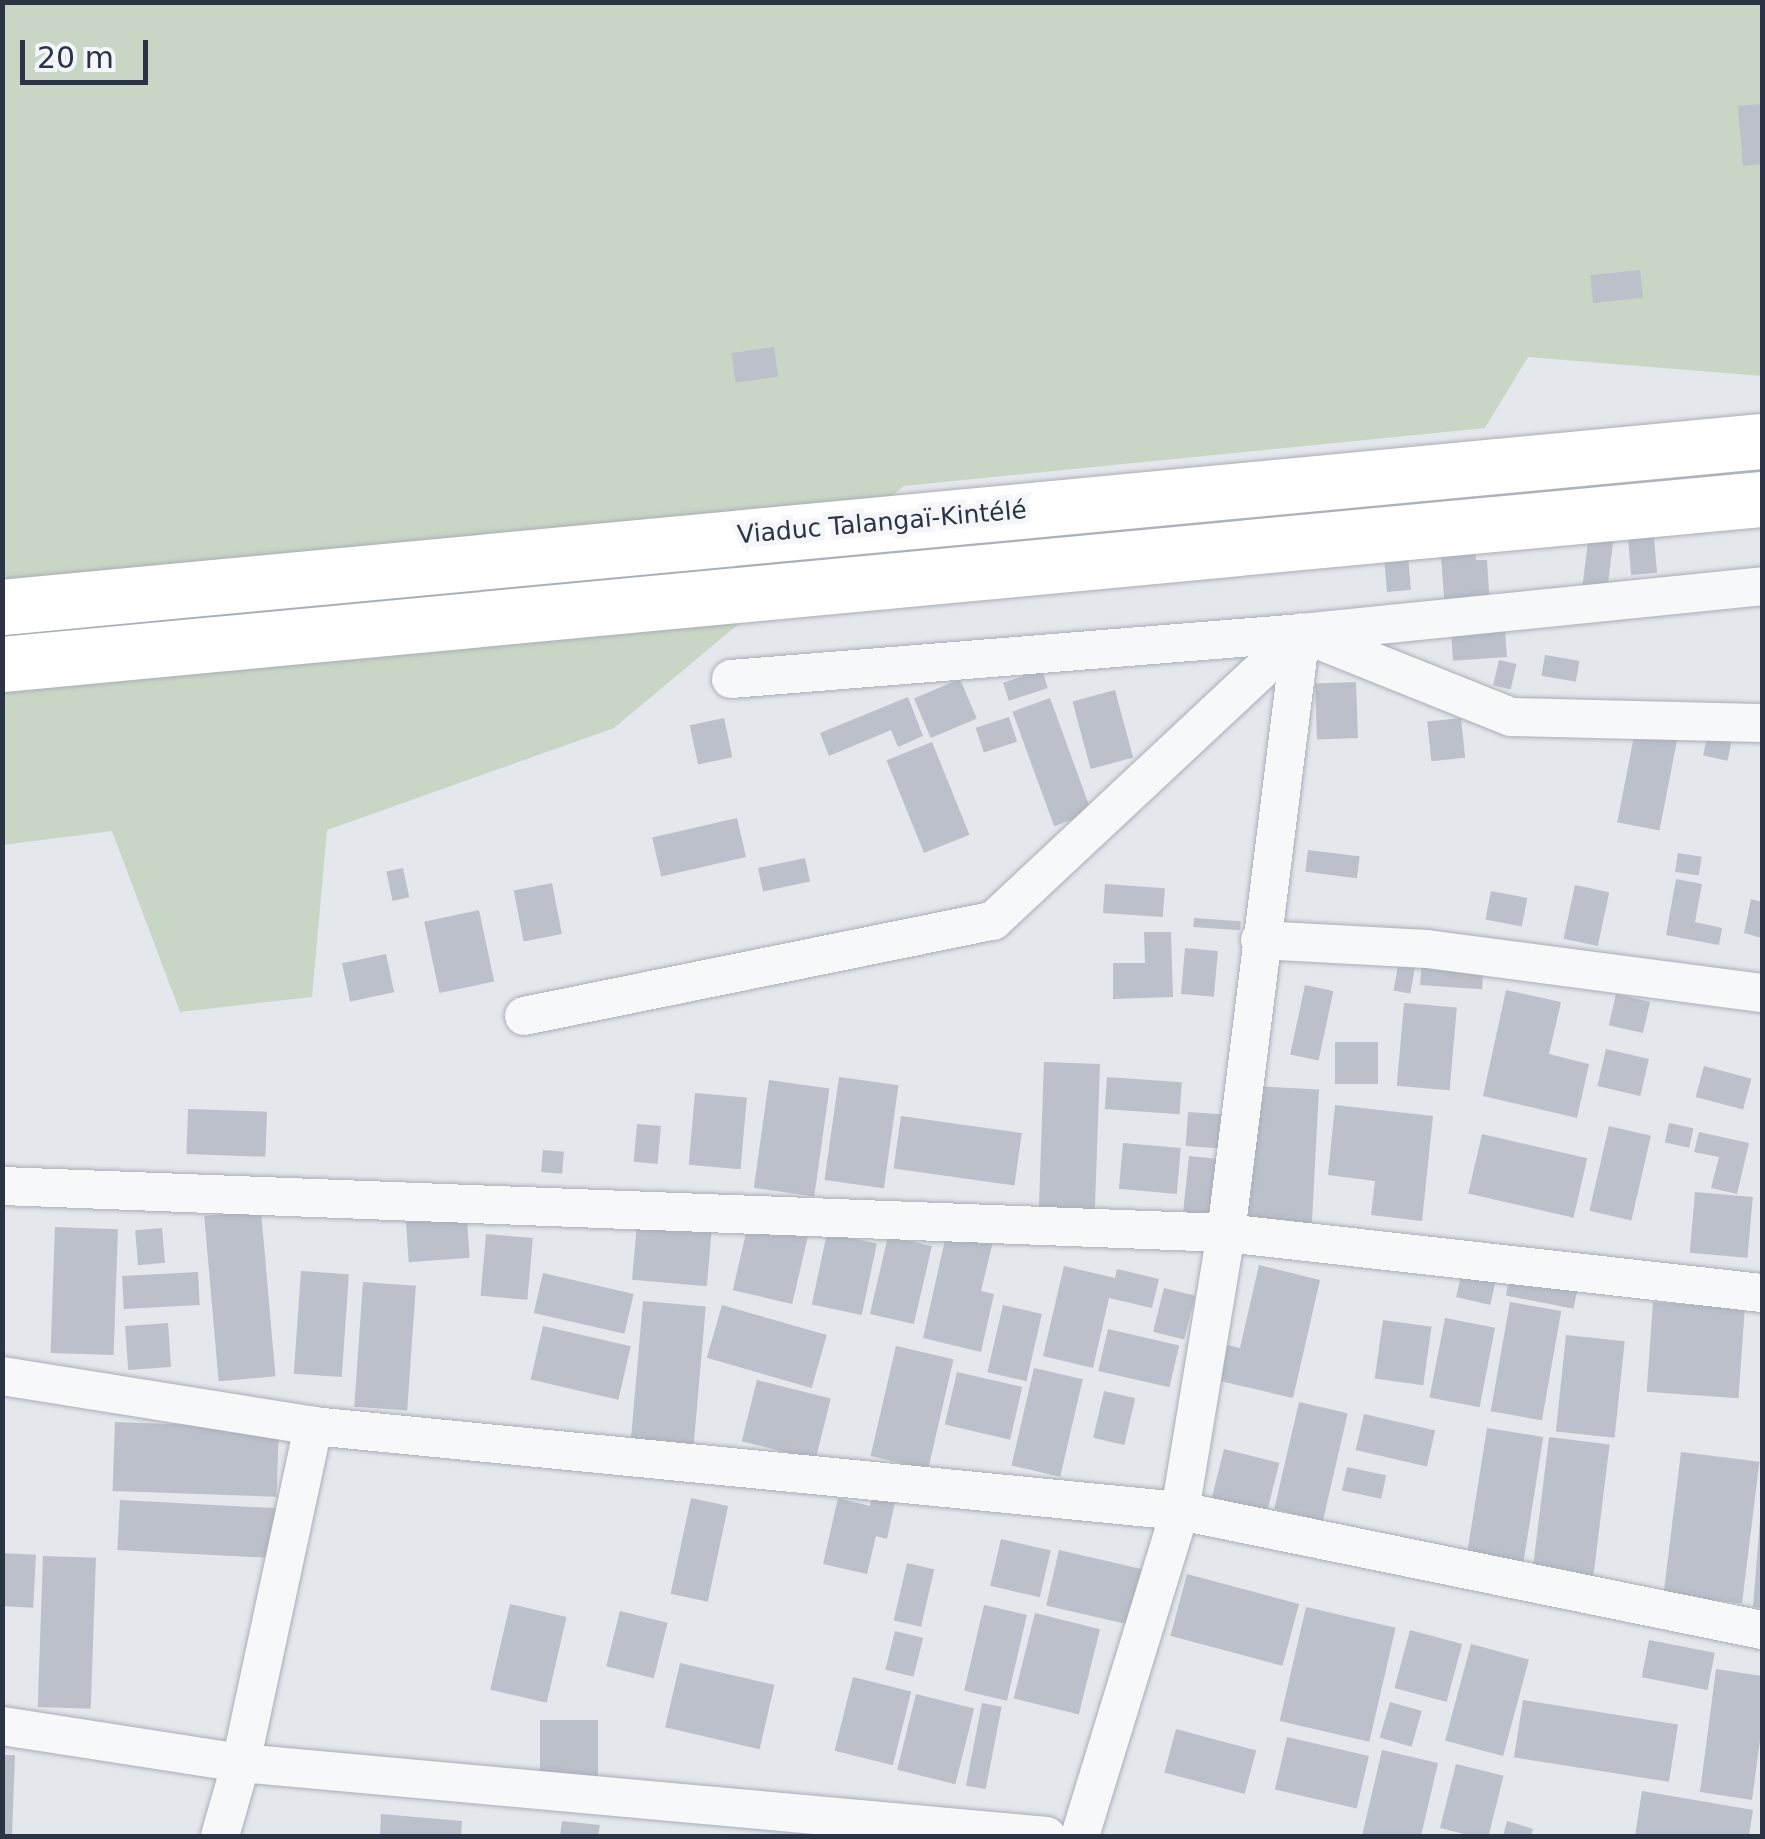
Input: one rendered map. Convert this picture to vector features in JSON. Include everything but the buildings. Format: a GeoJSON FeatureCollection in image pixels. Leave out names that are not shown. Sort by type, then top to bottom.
{"type":"FeatureCollection","features":[{"type":"Feature","properties":{"kind":"highway","name":"Viaduc Talangaï-Kintélé"},"geometry":{"type":"LineString","coordinates":[[2,607],[1762,441]]}},
{"type":"Feature","properties":{"kind":"highway"},"geometry":{"type":"LineString","coordinates":[[2,664],[1762,498]]}},
{"type":"Feature","properties":{"kind":"street"},"geometry":{"type":"LineString","coordinates":[[731,679],[1301,633],[1762,586]]}},
{"type":"Feature","properties":{"kind":"street"},"geometry":{"type":"LineString","coordinates":[[1301,633],[1511,717],[1762,723]]}},
{"type":"Feature","properties":{"kind":"street"},"geometry":{"type":"LineString","coordinates":[[1080,1836],[1180,1511],[1226,1233],[1301,633]]}},
{"type":"Feature","properties":{"kind":"street"},"geometry":{"type":"LineString","coordinates":[[524,1016],[993,921],[1301,633]]}},
{"type":"Feature","properties":{"kind":"street"},"geometry":{"type":"LineString","coordinates":[[1260,940],[1426,950],[1762,993]]}},
{"type":"Feature","properties":{"kind":"street"},"geometry":{"type":"LineString","coordinates":[[2,1186],[1226,1233],[1762,1293]]}},
{"type":"Feature","properties":{"kind":"street"},"geometry":{"type":"LineString","coordinates":[[2,1376],[313,1426],[1180,1511],[1762,1630]]}},
{"type":"Feature","properties":{"kind":"street"},"geometry":{"type":"LineString","coordinates":[[220,1836],[241,1763],[313,1426]]}},
{"type":"Feature","properties":{"kind":"street"},"geometry":{"type":"LineString","coordinates":[[2,1726],[241,1763],[1048,1836]]}},
{"type":"Feature","properties":{"kind":"green space"},"geometry":{"type":"Polygon","coordinates":[[[2,3],[1762,3],[1762,376],[1528,357],[1485,428],[904,486],[614,728],[327,830],[312,997],[180,1012],[112,831],[3,845],[2,3]]]}}]}
